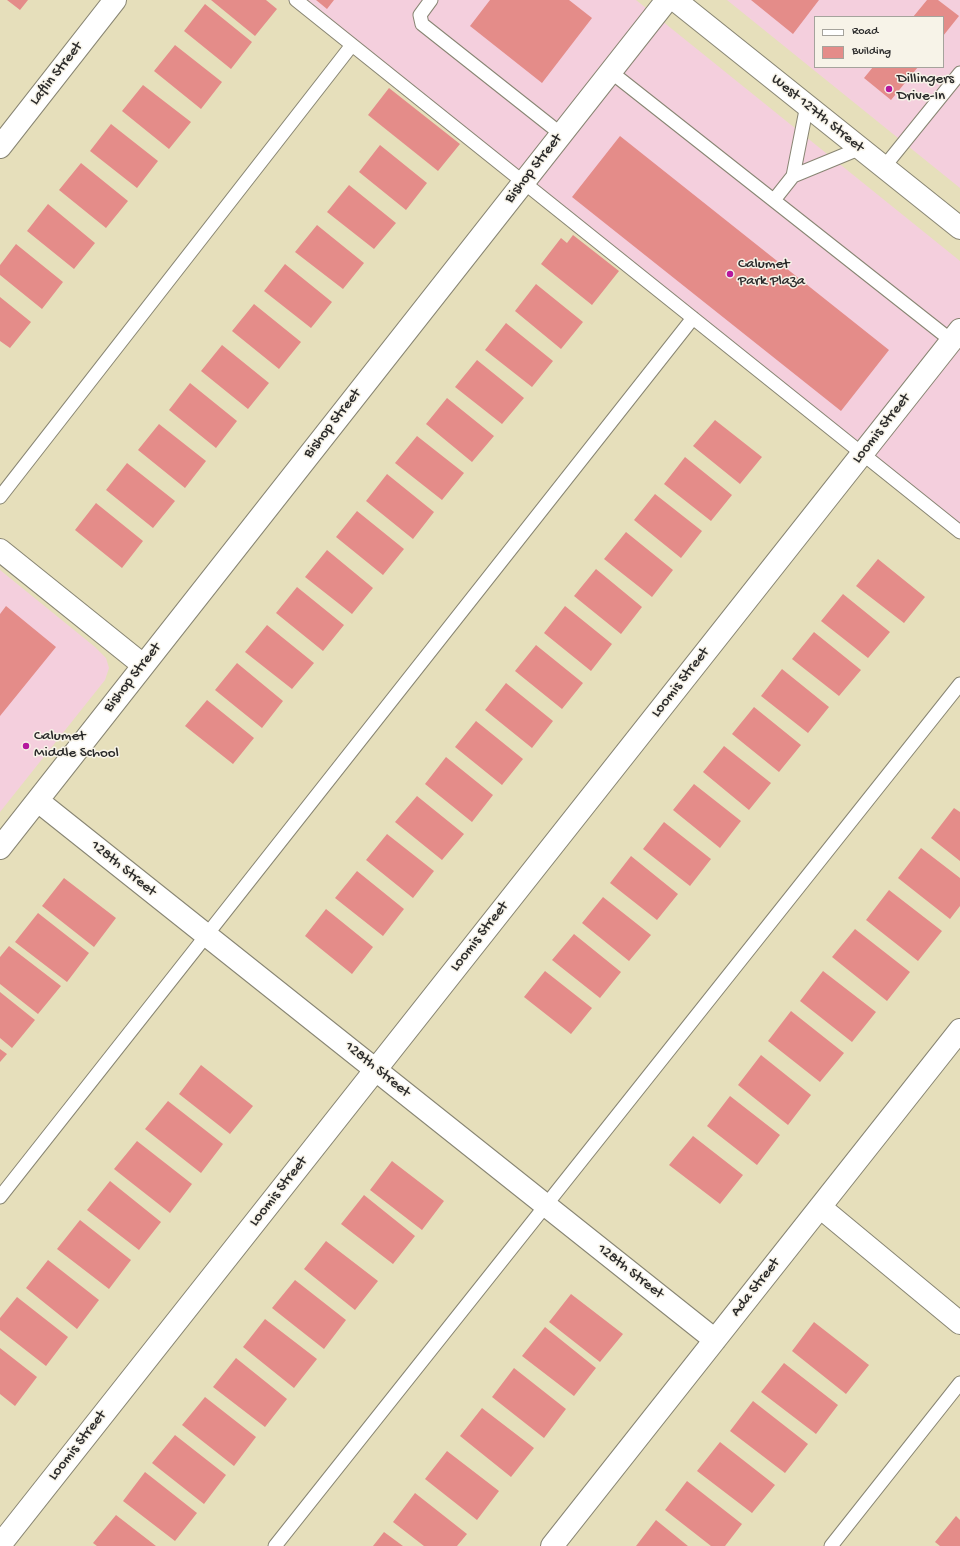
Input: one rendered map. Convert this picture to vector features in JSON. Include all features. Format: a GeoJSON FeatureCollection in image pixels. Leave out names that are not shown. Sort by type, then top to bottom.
{"type":"FeatureCollection","features":[{"type":"Feature","properties":{"kind":"street","name":"Laflin Street"},"geometry":{"type":"LineString","coordinates":[[0,147],[115,0]]}},
{"type":"Feature","properties":{"kind":"street","name":"Bishop Street"},"geometry":{"type":"LineString","coordinates":[[0,848],[667,0]]}},
{"type":"Feature","properties":{"kind":"street","name":"West 127th Street"},"geometry":{"type":"LineString","coordinates":[[675,0],[960,228]]}},
{"type":"Feature","properties":{"kind":"street","name":"Loomis Street"},"geometry":{"type":"LineString","coordinates":[[0,1545],[956,335]]}},
{"type":"Feature","properties":{"kind":"street"},"geometry":{"type":"LineString","coordinates":[[0,550],[143,665]]}},
{"type":"Feature","properties":{"kind":"street","name":"128th Street"},"geometry":{"type":"LineString","coordinates":[[38,801],[715,1340]]}},
{"type":"Feature","properties":{"kind":"street","name":"Ada Street"},"geometry":{"type":"LineString","coordinates":[[552,1546],[960,1030]]}},
{"type":"Feature","properties":{"kind":"street"},"geometry":{"type":"LineString","coordinates":[[820,1207],[960,1323]]}},
{"type":"Feature","properties":{"kind":"lane"},"geometry":{"type":"LineString","coordinates":[[296,0],[960,532]]}},
{"type":"Feature","properties":{"kind":"lane"},"geometry":{"type":"LineString","coordinates":[[431,0],[420,15],[422,24],[561,134]]}},
{"type":"Feature","properties":{"kind":"lane"},"geometry":{"type":"LineString","coordinates":[[0,497],[352,45]]}},
{"type":"Feature","properties":{"kind":"lane"},"geometry":{"type":"LineString","coordinates":[[611,72],[774,200],[956,335]]}},
{"type":"Feature","properties":{"kind":"lane"},"geometry":{"type":"LineString","coordinates":[[884,167],[960,73]]}},
{"type":"Feature","properties":{"kind":"lane"},"geometry":{"type":"LineString","coordinates":[[774,200],[793,176],[807,106]]}},
{"type":"Feature","properties":{"kind":"lane"},"geometry":{"type":"LineString","coordinates":[[793,176],[861,148]]}},
{"type":"Feature","properties":{"kind":"lane"},"geometry":{"type":"LineString","coordinates":[[0,1197],[693,318]]}},
{"type":"Feature","properties":{"kind":"lane"},"geometry":{"type":"LineString","coordinates":[[275,1546],[960,684]]}},
{"type":"Feature","properties":{"kind":"lane"},"geometry":{"type":"LineString","coordinates":[[831,1546],[960,1383]]}},
{"type":"Feature","properties":{"kind":"shaded area"},"geometry":{"type":"Polygon","coordinates":[[[288,0],[636,0],[960,261],[960,536],[288,0]]]}},
{"type":"Feature","properties":{"kind":"shaded area"},"geometry":{"type":"Polygon","coordinates":[[[727,0],[960,0],[960,188],[727,0]]]}},
{"type":"Feature","properties":{"kind":"shaded area","name":"Calumet Middle School"},"geometry":{"type":"Polygon","coordinates":[[[0,570],[95,647],[106,658],[109,668],[105,680],[0,812],[0,570]]]}},
{"type":"Feature","properties":{"kind":"building"},"geometry":{"type":"Polygon","coordinates":[[[7,0],[28,0],[20,10],[7,0]]]}},
{"type":"Feature","properties":{"kind":"building"},"geometry":{"type":"Polygon","coordinates":[[[211,0],[266,0],[277,9],[255,36],[211,0]]]}},
{"type":"Feature","properties":{"kind":"building"},"geometry":{"type":"Polygon","coordinates":[[[316,0],[334,0],[327,9],[316,0]]]}},
{"type":"Feature","properties":{"kind":"building"},"geometry":{"type":"Polygon","coordinates":[[[490,0],[569,0],[592,18],[542,83],[470,26],[490,0]]]}},
{"type":"Feature","properties":{"kind":"building"},"geometry":{"type":"Polygon","coordinates":[[[751,0],[819,0],[793,34],[751,0]]]}},
{"type":"Feature","properties":{"kind":"building","name":"Dillingers Drive-In"},"geometry":{"type":"Polygon","coordinates":[[[927,0],[938,0],[959,16],[944,35],[944,16],[914,16],[927,0]]]}},
{"type":"Feature","properties":{"kind":"building"},"geometry":{"type":"Polygon","coordinates":[[[205,4],[252,42],[231,69],[184,31],[205,4]]]}},
{"type":"Feature","properties":{"kind":"building"},"geometry":{"type":"Polygon","coordinates":[[[175,45],[222,82],[201,109],[154,71],[175,45]]]}},
{"type":"Feature","properties":{"kind":"building","name":"Dillingers Drive-In"},"geometry":{"type":"Polygon","coordinates":[[[872,68],[917,68],[891,100],[864,78],[872,68]]]}},
{"type":"Feature","properties":{"kind":"building"},"geometry":{"type":"Polygon","coordinates":[[[143,85],[191,122],[169,149],[122,111],[143,85]]]}},
{"type":"Feature","properties":{"kind":"building"},"geometry":{"type":"Polygon","coordinates":[[[389,88],[460,144],[438,171],[368,115],[389,88]]]}},
{"type":"Feature","properties":{"kind":"building"},"geometry":{"type":"Polygon","coordinates":[[[111,124],[158,161],[137,188],[90,151],[111,124]]]}},
{"type":"Feature","properties":{"kind":"building","name":"Calumet Park Plaza"},"geometry":{"type":"Polygon","coordinates":[[[620,136],[889,350],[841,411],[572,197],[620,136]]]}},
{"type":"Feature","properties":{"kind":"building"},"geometry":{"type":"Polygon","coordinates":[[[380,145],[427,183],[406,210],[359,172],[380,145]]]}},
{"type":"Feature","properties":{"kind":"building"},"geometry":{"type":"Polygon","coordinates":[[[81,163],[128,201],[106,228],[59,190],[81,163]]]}},
{"type":"Feature","properties":{"kind":"building"},"geometry":{"type":"Polygon","coordinates":[[[349,185],[396,223],[374,249],[327,212],[349,185]]]}},
{"type":"Feature","properties":{"kind":"building"},"geometry":{"type":"Polygon","coordinates":[[[48,204],[95,243],[74,269],[27,231],[48,204]]]}},
{"type":"Feature","properties":{"kind":"building"},"geometry":{"type":"Polygon","coordinates":[[[317,225],[364,263],[343,289],[295,252],[317,225]]]}},
{"type":"Feature","properties":{"kind":"building"},"geometry":{"type":"Polygon","coordinates":[[[573,235],[619,271],[592,305],[541,264],[561,238],[567,243],[573,235]]]}},
{"type":"Feature","properties":{"kind":"building"},"geometry":{"type":"Polygon","coordinates":[[[16,244],[63,282],[42,309],[0,275],[0,265],[16,244]]]}},
{"type":"Feature","properties":{"kind":"building"},"geometry":{"type":"Polygon","coordinates":[[[285,264],[332,302],[311,328],[264,291],[285,264]]]}},
{"type":"Feature","properties":{"kind":"building"},"geometry":{"type":"Polygon","coordinates":[[[536,284],[583,322],[561,349],[515,311],[536,284]]]}},
{"type":"Feature","properties":{"kind":"building"},"geometry":{"type":"Polygon","coordinates":[[[0,297],[31,322],[10,348],[0,341],[0,297]]]}},
{"type":"Feature","properties":{"kind":"building"},"geometry":{"type":"Polygon","coordinates":[[[254,304],[301,342],[279,369],[232,331],[254,304]]]}},
{"type":"Feature","properties":{"kind":"building"},"geometry":{"type":"Polygon","coordinates":[[[506,323],[553,361],[532,387],[485,350],[506,323]]]}},
{"type":"Feature","properties":{"kind":"building"},"geometry":{"type":"Polygon","coordinates":[[[222,345],[269,383],[248,409],[201,371],[222,345]]]}},
{"type":"Feature","properties":{"kind":"building"},"geometry":{"type":"Polygon","coordinates":[[[477,360],[524,398],[502,424],[455,387],[477,360]]]}},
{"type":"Feature","properties":{"kind":"building"},"geometry":{"type":"Polygon","coordinates":[[[190,383],[237,421],[216,448],[169,410],[190,383]]]}},
{"type":"Feature","properties":{"kind":"building"},"geometry":{"type":"Polygon","coordinates":[[[447,398],[494,436],[472,462],[426,424],[447,398]]]}},
{"type":"Feature","properties":{"kind":"building"},"geometry":{"type":"Polygon","coordinates":[[[715,420],[762,457],[740,484],[693,446],[715,420]]]}},
{"type":"Feature","properties":{"kind":"building"},"geometry":{"type":"Polygon","coordinates":[[[159,424],[206,461],[185,488],[138,450],[159,424]]]}},
{"type":"Feature","properties":{"kind":"building"},"geometry":{"type":"Polygon","coordinates":[[[417,436],[464,473],[442,500],[395,463],[417,436]]]}},
{"type":"Feature","properties":{"kind":"building"},"geometry":{"type":"Polygon","coordinates":[[[685,457],[732,495],[711,521],[664,484],[685,457]]]}},
{"type":"Feature","properties":{"kind":"building"},"geometry":{"type":"Polygon","coordinates":[[[127,463],[175,501],[153,528],[106,490],[127,463]]]}},
{"type":"Feature","properties":{"kind":"building"},"geometry":{"type":"Polygon","coordinates":[[[387,474],[434,512],[413,539],[366,501],[387,474]]]}},
{"type":"Feature","properties":{"kind":"building"},"geometry":{"type":"Polygon","coordinates":[[[655,494],[702,531],[681,558],[634,520],[655,494]]]}},
{"type":"Feature","properties":{"kind":"building"},"geometry":{"type":"Polygon","coordinates":[[[96,503],[143,541],[122,568],[75,530],[96,503]]]}},
{"type":"Feature","properties":{"kind":"building"},"geometry":{"type":"Polygon","coordinates":[[[357,511],[404,549],[383,575],[336,537],[357,511]]]}},
{"type":"Feature","properties":{"kind":"building"},"geometry":{"type":"Polygon","coordinates":[[[626,532],[673,570],[652,597],[604,559],[626,532]]]}},
{"type":"Feature","properties":{"kind":"building"},"geometry":{"type":"Polygon","coordinates":[[[327,550],[373,588],[352,614],[305,577],[327,550]]]}},
{"type":"Feature","properties":{"kind":"building"},"geometry":{"type":"Polygon","coordinates":[[[878,559],[925,597],[904,623],[856,586],[878,559]]]}},
{"type":"Feature","properties":{"kind":"building"},"geometry":{"type":"Polygon","coordinates":[[[596,569],[642,607],[621,634],[574,596],[596,569]]]}},
{"type":"Feature","properties":{"kind":"building"},"geometry":{"type":"Polygon","coordinates":[[[297,587],[344,625],[323,651],[276,613],[297,587]]]}},
{"type":"Feature","properties":{"kind":"building"},"geometry":{"type":"Polygon","coordinates":[[[843,594],[890,632],[868,658],[821,621],[843,594]]]}},
{"type":"Feature","properties":{"kind":"building"},"geometry":{"type":"Polygon","coordinates":[[[6,606],[56,647],[0,716],[0,614],[6,606]]]}},
{"type":"Feature","properties":{"kind":"building"},"geometry":{"type":"Polygon","coordinates":[[[565,606],[612,644],[591,671],[544,633],[565,606]]]}},
{"type":"Feature","properties":{"kind":"building"},"geometry":{"type":"Polygon","coordinates":[[[267,625],[314,663],[292,689],[245,652],[267,625]]]}},
{"type":"Feature","properties":{"kind":"building"},"geometry":{"type":"Polygon","coordinates":[[[814,632],[861,670],[839,696],[792,659],[814,632]]]}},
{"type":"Feature","properties":{"kind":"building"},"geometry":{"type":"Polygon","coordinates":[[[536,645],[583,683],[562,709],[515,671],[536,645]]]}},
{"type":"Feature","properties":{"kind":"building"},"geometry":{"type":"Polygon","coordinates":[[[237,663],[283,701],[262,728],[215,690],[237,663]]]}},
{"type":"Feature","properties":{"kind":"building"},"geometry":{"type":"Polygon","coordinates":[[[782,669],[829,707],[808,733],[761,696],[782,669]]]}},
{"type":"Feature","properties":{"kind":"building"},"geometry":{"type":"Polygon","coordinates":[[[506,683],[553,721],[532,748],[485,710],[506,683]]]}},
{"type":"Feature","properties":{"kind":"building"},"geometry":{"type":"Polygon","coordinates":[[[207,700],[254,738],[233,764],[185,726],[207,700]]]}},
{"type":"Feature","properties":{"kind":"building"},"geometry":{"type":"Polygon","coordinates":[[[754,707],[801,745],[779,772],[732,734],[754,707]]]}},
{"type":"Feature","properties":{"kind":"building"},"geometry":{"type":"Polygon","coordinates":[[[476,721],[523,759],[502,785],[455,747],[476,721]]]}},
{"type":"Feature","properties":{"kind":"building"},"geometry":{"type":"Polygon","coordinates":[[[724,746],[771,783],[749,810],[703,772],[724,746]]]}},
{"type":"Feature","properties":{"kind":"building"},"geometry":{"type":"Polygon","coordinates":[[[446,757],[493,795],[472,822],[425,784],[446,757]]]}},
{"type":"Feature","properties":{"kind":"building"},"geometry":{"type":"Polygon","coordinates":[[[694,784],[741,821],[720,848],[673,810],[694,784]]]}},
{"type":"Feature","properties":{"kind":"building"},"geometry":{"type":"Polygon","coordinates":[[[417,796],[464,834],[442,860],[395,822],[417,796]]]}},
{"type":"Feature","properties":{"kind":"building"},"geometry":{"type":"Polygon","coordinates":[[[954,808],[960,812],[960,861],[931,838],[954,808]]]}},
{"type":"Feature","properties":{"kind":"building"},"geometry":{"type":"Polygon","coordinates":[[[664,822],[711,859],[690,886],[643,849],[664,822]]]}},
{"type":"Feature","properties":{"kind":"building"},"geometry":{"type":"Polygon","coordinates":[[[387,834],[434,871],[413,898],[366,860],[387,834]]]}},
{"type":"Feature","properties":{"kind":"building"},"geometry":{"type":"Polygon","coordinates":[[[921,848],[960,878],[960,906],[950,919],[898,878],[921,848]]]}},
{"type":"Feature","properties":{"kind":"building"},"geometry":{"type":"Polygon","coordinates":[[[631,856],[678,894],[657,920],[610,883],[631,856]]]}},
{"type":"Feature","properties":{"kind":"building"},"geometry":{"type":"Polygon","coordinates":[[[357,871],[404,909],[383,936],[335,898],[357,871]]]}},
{"type":"Feature","properties":{"kind":"building"},"geometry":{"type":"Polygon","coordinates":[[[64,878],[116,918],[94,947],[42,906],[64,878]]]}},
{"type":"Feature","properties":{"kind":"building"},"geometry":{"type":"Polygon","coordinates":[[[889,890],[942,931],[918,961],[866,920],[889,890]]]}},
{"type":"Feature","properties":{"kind":"building"},"geometry":{"type":"Polygon","coordinates":[[[603,897],[651,935],[629,961],[582,923],[603,897]]]}},
{"type":"Feature","properties":{"kind":"building"},"geometry":{"type":"Polygon","coordinates":[[[326,909],[373,947],[352,974],[305,936],[326,909]]]}},
{"type":"Feature","properties":{"kind":"building"},"geometry":{"type":"Polygon","coordinates":[[[38,913],[89,953],[67,982],[15,942],[38,913]]]}},
{"type":"Feature","properties":{"kind":"building"},"geometry":{"type":"Polygon","coordinates":[[[855,929],[910,972],[887,1001],[832,957],[855,929]]]}},
{"type":"Feature","properties":{"kind":"building"},"geometry":{"type":"Polygon","coordinates":[[[574,934],[621,972],[600,998],[552,960],[574,934]]]}},
{"type":"Feature","properties":{"kind":"building"},"geometry":{"type":"Polygon","coordinates":[[[9,946],[61,986],[38,1014],[0,984],[0,957],[9,946]]]}},
{"type":"Feature","properties":{"kind":"building"},"geometry":{"type":"Polygon","coordinates":[[[545,971],[592,1008],[571,1034],[524,997],[545,971]]]}},
{"type":"Feature","properties":{"kind":"building"},"geometry":{"type":"Polygon","coordinates":[[[823,971],[876,1012],[852,1042],[800,1001],[823,971]]]}},
{"type":"Feature","properties":{"kind":"building"},"geometry":{"type":"Polygon","coordinates":[[[0,992],[35,1020],[12,1048],[0,1038],[0,992]]]}},
{"type":"Feature","properties":{"kind":"building"},"geometry":{"type":"Polygon","coordinates":[[[791,1011],[844,1053],[820,1082],[768,1041],[791,1011]]]}},
{"type":"Feature","properties":{"kind":"building"},"geometry":{"type":"Polygon","coordinates":[[[0,1049],[7,1054],[0,1062],[0,1049]]]}},
{"type":"Feature","properties":{"kind":"building"},"geometry":{"type":"Polygon","coordinates":[[[761,1055],[811,1095],[788,1125],[738,1085],[761,1055]]]}},
{"type":"Feature","properties":{"kind":"building"},"geometry":{"type":"Polygon","coordinates":[[[201,1065],[253,1106],[230,1134],[179,1094],[201,1065]]]}},
{"type":"Feature","properties":{"kind":"building"},"geometry":{"type":"Polygon","coordinates":[[[730,1096],[780,1135],[757,1165],[707,1126],[730,1096]]]}},
{"type":"Feature","properties":{"kind":"building"},"geometry":{"type":"Polygon","coordinates":[[[168,1101],[223,1144],[201,1173],[145,1129],[168,1101]]]}},
{"type":"Feature","properties":{"kind":"building"},"geometry":{"type":"Polygon","coordinates":[[[693,1136],[743,1175],[720,1204],[669,1165],[693,1136]]]}},
{"type":"Feature","properties":{"kind":"building"},"geometry":{"type":"Polygon","coordinates":[[[137,1141],[192,1184],[170,1213],[114,1169],[137,1141]]]}},
{"type":"Feature","properties":{"kind":"building"},"geometry":{"type":"Polygon","coordinates":[[[392,1161],[444,1201],[422,1230],[370,1190],[392,1161]]]}},
{"type":"Feature","properties":{"kind":"building"},"geometry":{"type":"Polygon","coordinates":[[[110,1181],[161,1222],[139,1250],[87,1210],[110,1181]]]}},
{"type":"Feature","properties":{"kind":"building"},"geometry":{"type":"Polygon","coordinates":[[[364,1195],[415,1236],[393,1264],[341,1224],[364,1195]]]}},
{"type":"Feature","properties":{"kind":"building"},"geometry":{"type":"Polygon","coordinates":[[[80,1220],[131,1260],[109,1289],[57,1249],[80,1220]]]}},
{"type":"Feature","properties":{"kind":"building"},"geometry":{"type":"Polygon","coordinates":[[[326,1241],[378,1281],[355,1310],[304,1269],[326,1241]]]}},
{"type":"Feature","properties":{"kind":"building"},"geometry":{"type":"Polygon","coordinates":[[[48,1260],[99,1300],[77,1329],[26,1288],[48,1260]]]}},
{"type":"Feature","properties":{"kind":"building"},"geometry":{"type":"Polygon","coordinates":[[[295,1280],[346,1320],[324,1349],[272,1308],[295,1280]]]}},
{"type":"Feature","properties":{"kind":"building"},"geometry":{"type":"Polygon","coordinates":[[[571,1294],[623,1334],[600,1362],[549,1322],[571,1294]]]}},
{"type":"Feature","properties":{"kind":"building"},"geometry":{"type":"Polygon","coordinates":[[[17,1297],[68,1337],[46,1366],[0,1330],[0,1318],[17,1297]]]}},
{"type":"Feature","properties":{"kind":"building"},"geometry":{"type":"Polygon","coordinates":[[[265,1319],[317,1359],[294,1388],[243,1347],[265,1319]]]}},
{"type":"Feature","properties":{"kind":"building"},"geometry":{"type":"Polygon","coordinates":[[[814,1322],[869,1365],[846,1394],[792,1351],[814,1322]]]}},
{"type":"Feature","properties":{"kind":"building"},"geometry":{"type":"Polygon","coordinates":[[[545,1327],[596,1368],[574,1396],[522,1356],[545,1327]]]}},
{"type":"Feature","properties":{"kind":"building"},"geometry":{"type":"Polygon","coordinates":[[[0,1348],[37,1377],[15,1406],[0,1394],[0,1348]]]}},
{"type":"Feature","properties":{"kind":"building"},"geometry":{"type":"Polygon","coordinates":[[[236,1358],[287,1399],[265,1427],[213,1387],[236,1358]]]}},
{"type":"Feature","properties":{"kind":"building"},"geometry":{"type":"Polygon","coordinates":[[[784,1363],[838,1405],[816,1434],[761,1392],[784,1363]]]}},
{"type":"Feature","properties":{"kind":"building"},"geometry":{"type":"Polygon","coordinates":[[[514,1368],[566,1409],[544,1438],[492,1397],[514,1368]]]}},
{"type":"Feature","properties":{"kind":"building"},"geometry":{"type":"Polygon","coordinates":[[[205,1397],[256,1437],[234,1466],[182,1425],[205,1397]]]}},
{"type":"Feature","properties":{"kind":"building"},"geometry":{"type":"Polygon","coordinates":[[[753,1401],[808,1444],[785,1473],[730,1431],[753,1401]]]}},
{"type":"Feature","properties":{"kind":"building"},"geometry":{"type":"Polygon","coordinates":[[[482,1408],[534,1448],[511,1477],[460,1436],[482,1408]]]}},
{"type":"Feature","properties":{"kind":"building"},"geometry":{"type":"Polygon","coordinates":[[[175,1435],[226,1475],[204,1504],[152,1463],[175,1435]]]}},
{"type":"Feature","properties":{"kind":"building"},"geometry":{"type":"Polygon","coordinates":[[[720,1442],[775,1485],[752,1513],[697,1471],[720,1442]]]}},
{"type":"Feature","properties":{"kind":"building"},"geometry":{"type":"Polygon","coordinates":[[[447,1451],[499,1491],[477,1520],[425,1479],[447,1451]]]}},
{"type":"Feature","properties":{"kind":"building"},"geometry":{"type":"Polygon","coordinates":[[[145,1472],[197,1513],[175,1541],[123,1501],[145,1472]]]}},
{"type":"Feature","properties":{"kind":"building"},"geometry":{"type":"Polygon","coordinates":[[[687,1481],[742,1524],[725,1546],[711,1546],[665,1510],[687,1481]]]}},
{"type":"Feature","properties":{"kind":"building"},"geometry":{"type":"Polygon","coordinates":[[[415,1493],[467,1534],[457,1546],[424,1546],[393,1522],[415,1493]]]}},
{"type":"Feature","properties":{"kind":"building"},"geometry":{"type":"Polygon","coordinates":[[[116,1515],[156,1546],[97,1546],[93,1543],[116,1515]]]}},
{"type":"Feature","properties":{"kind":"building"},"geometry":{"type":"Polygon","coordinates":[[[956,1516],[960,1520],[960,1546],[940,1546],[935,1542],[956,1516]]]}},
{"type":"Feature","properties":{"kind":"building"},"geometry":{"type":"Polygon","coordinates":[[[656,1520],[688,1546],[636,1546],[656,1520]]]}},
{"type":"Feature","properties":{"kind":"building"},"geometry":{"type":"Polygon","coordinates":[[[384,1532],[403,1546],[373,1546],[384,1532]]]}},
{"type":"Feature","properties":{"kind":"place","name":"Dillingers Drive-In"},"geometry":{"type":"Point","coordinates":[889,89]}},
{"type":"Feature","properties":{"kind":"place","name":"Calumet Park Plaza"},"geometry":{"type":"Point","coordinates":[730,274]}},
{"type":"Feature","properties":{"kind":"place","name":"Calumet Middle School"},"geometry":{"type":"Point","coordinates":[26,746]}}]}
